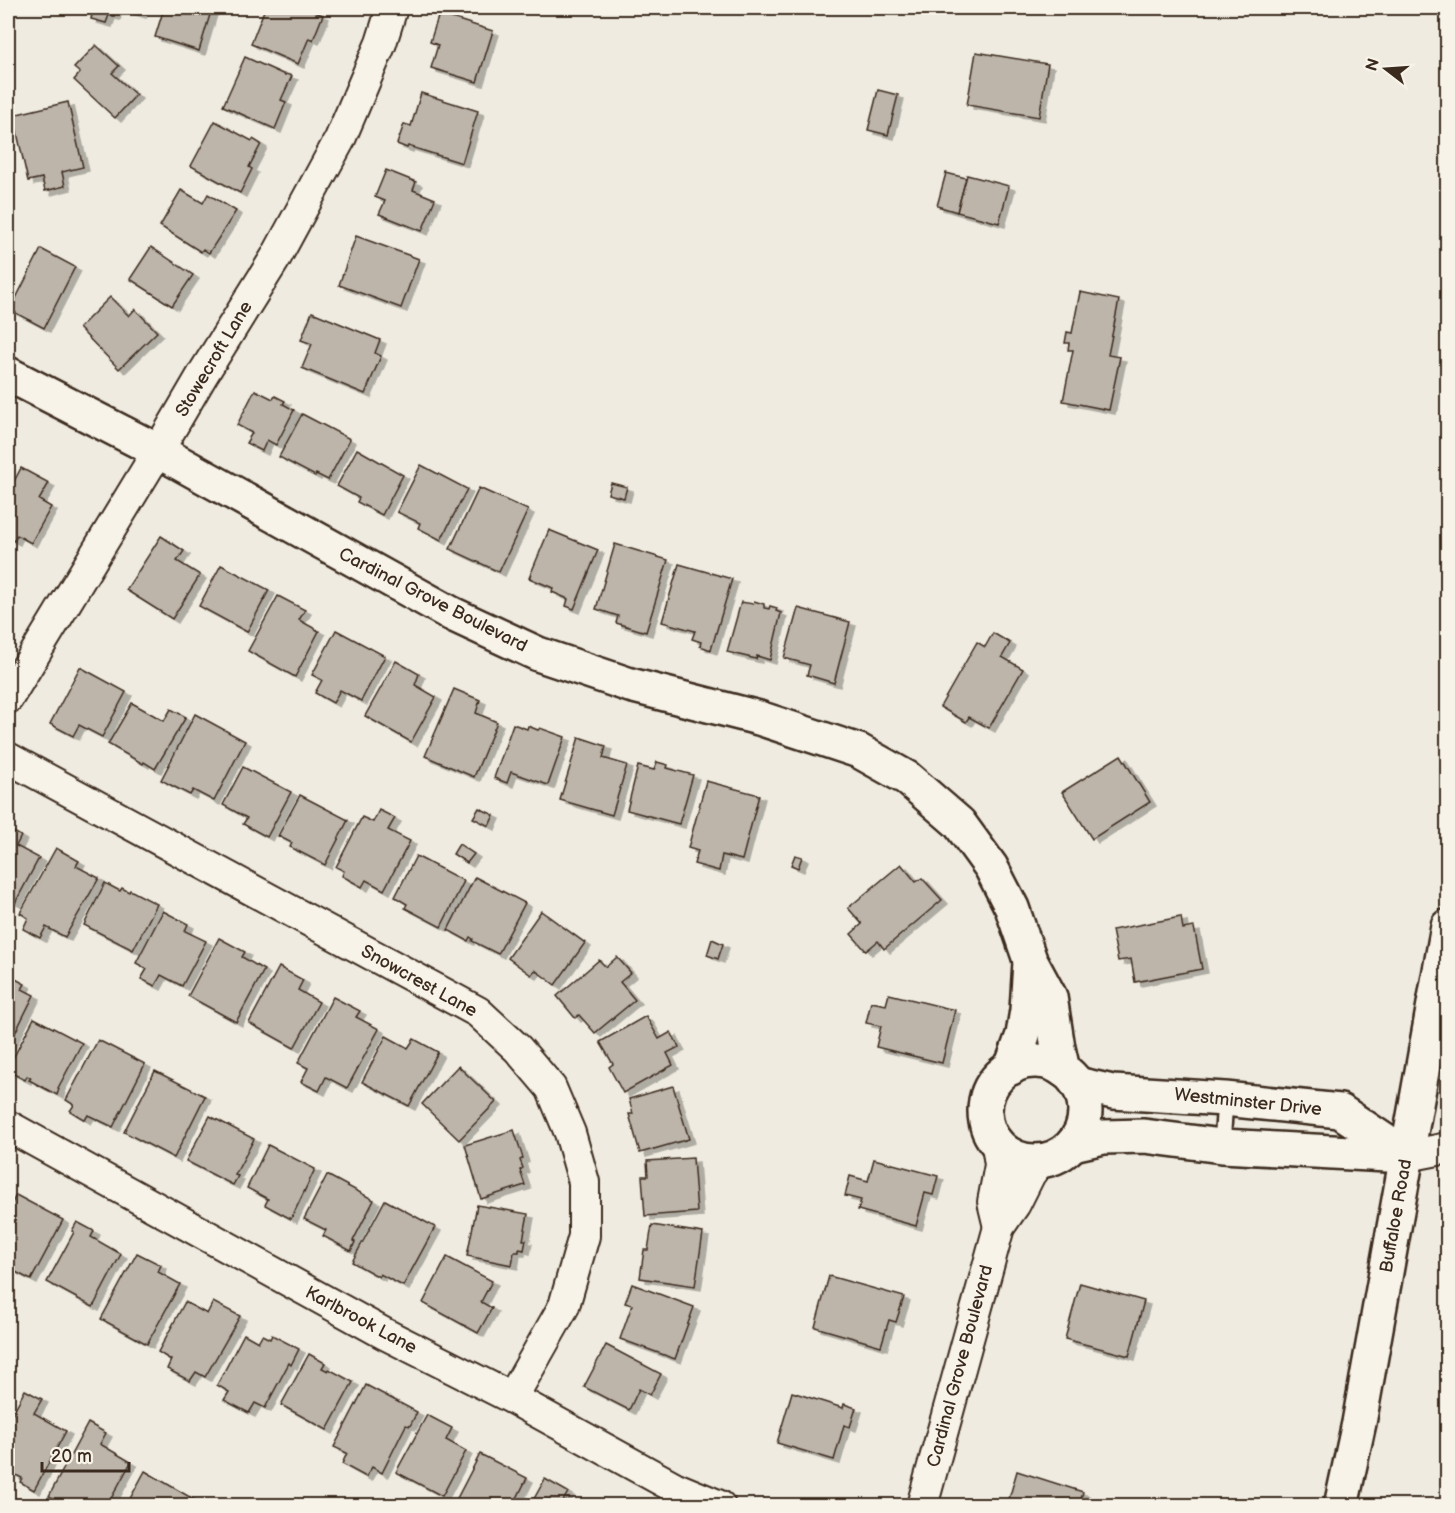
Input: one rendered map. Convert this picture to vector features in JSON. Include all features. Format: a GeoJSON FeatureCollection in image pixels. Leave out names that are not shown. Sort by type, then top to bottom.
{"type":"FeatureCollection","features":[{"type":"Feature","properties":{"kind":"street","name":"Stowecroft Lane"},"geometry":{"type":"LineString","coordinates":[[8,698],[276,257],[340,139],[381,43],[392,8]]}},
{"type":"Feature","properties":{"kind":"street","name":"Cardinal Grove Boulevard"},"geometry":{"type":"LineString","coordinates":[[8,374],[158,452],[452,614],[538,654],[630,685],[759,717],[859,751],[907,778],[959,823],[991,867],[1012,908],[1030,960],[1050,997],[1058,1048],[1070,1077],[1084,1099],[1085,1115],[1081,1131],[1073,1144]]}},
{"type":"Feature","properties":{"kind":"street","name":"Snowcrest Lane"},"geometry":{"type":"LineString","coordinates":[[8,758],[478,1012],[518,1049],[551,1088],[570,1133],[584,1182],[584,1236],[564,1306],[512,1398]]}},
{"type":"Feature","properties":{"kind":"street","name":"Buffaloe Road"},"geometry":{"type":"LineString","coordinates":[[1341,1506],[1359,1423],[1448,926]]}},
{"type":"Feature","properties":{"kind":"street","name":"Cardinal Grove Boulevard"},"geometry":{"type":"LineString","coordinates":[[999,1227],[993,1202],[1000,1165],[997,1144],[987,1124],[986,1102],[999,1076],[1011,1068],[1025,1027],[1030,960]]}},
{"type":"Feature","properties":{"kind":"street"},"geometry":{"type":"LineString","coordinates":[[1011,1068],[1023,1062],[1037,1061],[1051,1064],[1070,1077]]}},
{"type":"Feature","properties":{"kind":"street","name":"Westminster Drive"},"geometry":{"type":"LineString","coordinates":[[1070,1077],[1113,1092],[1225,1099],[1340,1111],[1407,1156]]}},
{"type":"Feature","properties":{"kind":"street","name":"Karlbrook Lane"},"geometry":{"type":"LineString","coordinates":[[8,1126],[385,1334],[512,1398],[674,1487],[720,1506]]}},
{"type":"Feature","properties":{"kind":"street"},"geometry":{"type":"LineString","coordinates":[[997,1144],[1009,1154],[1024,1160],[1040,1161],[1052,1158],[1073,1144],[1104,1137],[1144,1136],[1222,1146],[1407,1156],[1448,1148]]}},
{"type":"Feature","properties":{"kind":"street","name":"Cardinal Grove Boulevard"},"geometry":{"type":"LineString","coordinates":[[922,1506],[999,1227],[1016,1204],[1030,1174],[1040,1161]]}},
{"type":"Feature","properties":{"kind":"lane"},"geometry":{"type":"LineString","coordinates":[[1222,1146],[1225,1099]]}},
{"type":"Feature","properties":{"kind":"building"},"geometry":{"type":"Polygon","coordinates":[[[90,8],[116,8],[114,16],[109,15],[106,23],[91,19],[93,10],[90,8]]]}},
{"type":"Feature","properties":{"kind":"building"},"geometry":{"type":"Polygon","coordinates":[[[120,8],[142,8],[140,14],[120,8]]]}},
{"type":"Feature","properties":{"kind":"building"},"geometry":{"type":"Polygon","coordinates":[[[164,8],[212,8],[199,51],[155,37],[164,8]]]}},
{"type":"Feature","properties":{"kind":"building"},"geometry":{"type":"Polygon","coordinates":[[[265,8],[304,8],[323,15],[313,40],[309,38],[298,64],[251,44],[265,8]]]}},
{"type":"Feature","properties":{"kind":"building"},"geometry":{"type":"Polygon","coordinates":[[[439,14],[493,31],[477,82],[431,68],[438,45],[430,42],[439,14]]]}},
{"type":"Feature","properties":{"kind":"building"},"geometry":{"type":"Polygon","coordinates":[[[96,45],[119,66],[112,73],[136,95],[115,118],[74,80],[80,73],[74,68],[96,45]]]}},
{"type":"Feature","properties":{"kind":"building"},"geometry":{"type":"Polygon","coordinates":[[[976,52],[1048,64],[1039,117],[967,105],[976,52]]]}},
{"type":"Feature","properties":{"kind":"building"},"geometry":{"type":"Polygon","coordinates":[[[245,57],[292,76],[281,100],[286,102],[275,129],[223,106],[245,57]]]}},
{"type":"Feature","properties":{"kind":"building"},"geometry":{"type":"Polygon","coordinates":[[[878,90],[898,95],[888,135],[868,130],[878,90]]]}},
{"type":"Feature","properties":{"kind":"building"},"geometry":{"type":"Polygon","coordinates":[[[421,93],[478,111],[462,163],[397,144],[404,124],[411,126],[421,93]]]}},
{"type":"Feature","properties":{"kind":"building"},"geometry":{"type":"Polygon","coordinates":[[[68,102],[83,167],[62,172],[65,186],[45,191],[42,178],[28,181],[13,115],[68,102]]]}},
{"type":"Feature","properties":{"kind":"building"},"geometry":{"type":"Polygon","coordinates":[[[215,121],[261,144],[249,167],[252,169],[240,193],[191,166],[215,121]]]}},
{"type":"Feature","properties":{"kind":"building"},"geometry":{"type":"Polygon","coordinates":[[[386,170],[416,182],[413,190],[435,199],[422,231],[379,214],[385,201],[375,197],[386,170]]]}},
{"type":"Feature","properties":{"kind":"building"},"geometry":{"type":"Polygon","coordinates":[[[946,173],[966,178],[957,212],[937,206],[946,173]]]}},
{"type":"Feature","properties":{"kind":"building"},"geometry":{"type":"Polygon","coordinates":[[[967,175],[1009,186],[999,223],[957,212],[967,175]]]}},
{"type":"Feature","properties":{"kind":"building"},"geometry":{"type":"Polygon","coordinates":[[[181,190],[203,203],[208,194],[236,211],[209,253],[203,249],[201,252],[160,226],[181,190]]]}},
{"type":"Feature","properties":{"kind":"building"},"geometry":{"type":"Polygon","coordinates":[[[356,236],[419,259],[401,308],[339,285],[356,236]]]}},
{"type":"Feature","properties":{"kind":"building"},"geometry":{"type":"Polygon","coordinates":[[[151,247],[193,275],[172,306],[130,279],[151,247]]]}},
{"type":"Feature","properties":{"kind":"building"},"geometry":{"type":"Polygon","coordinates":[[[41,249],[75,267],[44,328],[10,310],[41,249]]]}},
{"type":"Feature","properties":{"kind":"building"},"geometry":{"type":"Polygon","coordinates":[[[1080,292],[1119,300],[1108,355],[1120,357],[1109,410],[1063,401],[1073,350],[1068,350],[1069,343],[1065,343],[1067,332],[1072,333],[1080,292]]]}},
{"type":"Feature","properties":{"kind":"building"},"geometry":{"type":"Polygon","coordinates":[[[110,297],[129,316],[135,309],[157,332],[119,369],[79,328],[110,297]]]}},
{"type":"Feature","properties":{"kind":"building"},"geometry":{"type":"Polygon","coordinates":[[[312,312],[380,340],[375,353],[381,356],[365,394],[302,368],[312,344],[301,340],[312,312]]]}},
{"type":"Feature","properties":{"kind":"building"},"geometry":{"type":"Polygon","coordinates":[[[255,390],[273,399],[275,396],[285,401],[283,404],[294,410],[276,445],[267,440],[262,451],[246,443],[252,433],[237,425],[255,390]]]}},
{"type":"Feature","properties":{"kind":"building"},"geometry":{"type":"Polygon","coordinates":[[[302,414],[350,439],[328,480],[316,474],[315,476],[279,457],[302,414]]]}},
{"type":"Feature","properties":{"kind":"building"},"geometry":{"type":"Polygon","coordinates":[[[357,449],[403,475],[382,515],[357,502],[359,498],[337,486],[357,449]]]}},
{"type":"Feature","properties":{"kind":"building"},"geometry":{"type":"Polygon","coordinates":[[[421,465],[467,489],[441,540],[418,528],[420,523],[397,512],[421,465]]]}},
{"type":"Feature","properties":{"kind":"building"},"geometry":{"type":"Polygon","coordinates":[[[21,468],[49,483],[39,500],[51,507],[31,543],[17,535],[14,541],[8,538],[8,500],[14,489],[11,487],[21,468]]]}},
{"type":"Feature","properties":{"kind":"building"},"geometry":{"type":"Polygon","coordinates":[[[611,483],[627,487],[624,498],[608,494],[611,483]]]}},
{"type":"Feature","properties":{"kind":"building"},"geometry":{"type":"Polygon","coordinates":[[[479,488],[528,510],[499,572],[450,549],[479,488]]]}},
{"type":"Feature","properties":{"kind":"building"},"geometry":{"type":"Polygon","coordinates":[[[549,530],[598,550],[574,609],[566,606],[568,599],[552,592],[553,588],[529,578],[549,530]]]}},
{"type":"Feature","properties":{"kind":"building"},"geometry":{"type":"Polygon","coordinates":[[[161,536],[184,551],[177,561],[200,575],[172,619],[126,590],[161,536]]]}},
{"type":"Feature","properties":{"kind":"building"},"geometry":{"type":"Polygon","coordinates":[[[615,544],[668,560],[646,632],[616,623],[618,616],[596,609],[615,544]]]}},
{"type":"Feature","properties":{"kind":"building"},"geometry":{"type":"Polygon","coordinates":[[[679,564],[732,579],[711,650],[700,646],[701,642],[692,639],[695,631],[662,622],[679,564]]]}},
{"type":"Feature","properties":{"kind":"building"},"geometry":{"type":"Polygon","coordinates":[[[221,565],[269,590],[247,632],[199,606],[221,565]]]}},
{"type":"Feature","properties":{"kind":"building"},"geometry":{"type":"Polygon","coordinates":[[[278,596],[305,610],[299,620],[319,631],[295,677],[248,651],[278,596]]]}},
{"type":"Feature","properties":{"kind":"building"},"geometry":{"type":"Polygon","coordinates":[[[754,601],[764,604],[764,608],[769,609],[770,606],[777,608],[776,611],[781,613],[770,660],[727,652],[741,602],[753,604],[754,601]]]}},
{"type":"Feature","properties":{"kind":"building"},"geometry":{"type":"Polygon","coordinates":[[[798,608],[850,622],[834,683],[807,675],[810,665],[784,658],[798,608]]]}},
{"type":"Feature","properties":{"kind":"building"},"geometry":{"type":"Polygon","coordinates":[[[336,630],[385,656],[361,701],[340,690],[333,703],[315,693],[322,680],[312,675],[336,630]]]}},
{"type":"Feature","properties":{"kind":"building"},"geometry":{"type":"Polygon","coordinates":[[[993,633],[1010,643],[1002,657],[1023,669],[989,728],[969,717],[966,722],[940,707],[977,642],[985,647],[993,633]]]}},
{"type":"Feature","properties":{"kind":"building"},"geometry":{"type":"Polygon","coordinates":[[[396,661],[419,674],[415,685],[436,697],[411,742],[365,716],[396,661]]]}},
{"type":"Feature","properties":{"kind":"building"},"geometry":{"type":"Polygon","coordinates":[[[80,667],[126,692],[102,737],[79,725],[73,736],[50,724],[80,667]]]}},
{"type":"Feature","properties":{"kind":"building"},"geometry":{"type":"Polygon","coordinates":[[[454,689],[480,700],[476,713],[497,722],[474,777],[425,756],[454,689]]]}},
{"type":"Feature","properties":{"kind":"building"},"geometry":{"type":"Polygon","coordinates":[[[132,703],[164,721],[171,709],[186,717],[155,769],[108,744],[132,703]]]}},
{"type":"Feature","properties":{"kind":"building"},"geometry":{"type":"Polygon","coordinates":[[[195,714],[245,741],[214,801],[193,790],[190,795],[161,780],[195,714]]]}},
{"type":"Feature","properties":{"kind":"building"},"geometry":{"type":"Polygon","coordinates":[[[513,724],[527,729],[528,726],[538,730],[540,728],[565,737],[548,785],[511,772],[507,783],[494,778],[513,724]]]}},
{"type":"Feature","properties":{"kind":"building"},"geometry":{"type":"Polygon","coordinates":[[[579,737],[606,746],[603,758],[627,765],[612,815],[560,800],[579,737]]]}},
{"type":"Feature","properties":{"kind":"building"},"geometry":{"type":"Polygon","coordinates":[[[1121,755],[1150,802],[1092,839],[1062,792],[1121,755]]]}},
{"type":"Feature","properties":{"kind":"building"},"geometry":{"type":"Polygon","coordinates":[[[657,762],[668,765],[667,768],[693,775],[679,824],[627,810],[638,766],[654,770],[657,762]]]}},
{"type":"Feature","properties":{"kind":"building"},"geometry":{"type":"Polygon","coordinates":[[[243,767],[291,792],[267,837],[243,824],[247,818],[223,805],[243,767]]]}},
{"type":"Feature","properties":{"kind":"building"},"geometry":{"type":"Polygon","coordinates":[[[706,781],[759,795],[742,860],[722,855],[719,871],[694,864],[698,851],[688,848],[706,781]]]}},
{"type":"Feature","properties":{"kind":"building"},"geometry":{"type":"Polygon","coordinates":[[[300,795],[348,820],[325,865],[290,847],[292,843],[278,836],[300,795]]]}},
{"type":"Feature","properties":{"kind":"building"},"geometry":{"type":"Polygon","coordinates":[[[479,808],[494,815],[489,826],[473,818],[479,808]]]}},
{"type":"Feature","properties":{"kind":"building"},"geometry":{"type":"Polygon","coordinates":[[[379,810],[395,818],[388,830],[410,841],[384,890],[366,880],[362,887],[342,876],[344,871],[336,867],[362,817],[373,822],[379,810]]]}},
{"type":"Feature","properties":{"kind":"building"},"geometry":{"type":"Polygon","coordinates":[[[8,829],[21,836],[16,846],[39,858],[15,903],[8,900],[8,829]]]}},
{"type":"Feature","properties":{"kind":"building"},"geometry":{"type":"Polygon","coordinates":[[[459,844],[474,854],[467,863],[453,854],[459,844]]]}},
{"type":"Feature","properties":{"kind":"building"},"geometry":{"type":"Polygon","coordinates":[[[56,848],[79,861],[76,866],[99,878],[65,937],[46,927],[40,938],[23,929],[28,918],[20,913],[56,848]]]}},
{"type":"Feature","properties":{"kind":"building"},"geometry":{"type":"Polygon","coordinates":[[[795,855],[802,857],[798,868],[791,865],[795,855]]]}},
{"type":"Feature","properties":{"kind":"building"},"geometry":{"type":"Polygon","coordinates":[[[416,856],[464,881],[441,927],[405,908],[407,904],[395,897],[416,856]]]}},
{"type":"Feature","properties":{"kind":"building"},"geometry":{"type":"Polygon","coordinates":[[[901,864],[916,882],[922,878],[942,900],[884,949],[878,941],[866,951],[851,934],[862,924],[848,908],[901,864]]]}},
{"type":"Feature","properties":{"kind":"building"},"geometry":{"type":"Polygon","coordinates":[[[475,877],[525,903],[498,954],[472,941],[470,937],[468,941],[448,930],[475,877]]]}},
{"type":"Feature","properties":{"kind":"building"},"geometry":{"type":"Polygon","coordinates":[[[105,883],[120,891],[122,888],[129,892],[130,890],[157,904],[133,950],[84,925],[105,883]]]}},
{"type":"Feature","properties":{"kind":"building"},"geometry":{"type":"Polygon","coordinates":[[[163,911],[188,924],[185,931],[206,941],[182,986],[161,975],[155,986],[141,979],[147,969],[136,963],[163,911]]]}},
{"type":"Feature","properties":{"kind":"building"},"geometry":{"type":"Polygon","coordinates":[[[541,911],[585,943],[555,985],[535,970],[531,975],[508,958],[541,911]]]}},
{"type":"Feature","properties":{"kind":"building"},"geometry":{"type":"Polygon","coordinates":[[[1181,917],[1183,929],[1194,927],[1202,969],[1135,982],[1131,959],[1118,961],[1112,930],[1181,917]]]}},
{"type":"Feature","properties":{"kind":"building"},"geometry":{"type":"Polygon","coordinates":[[[219,938],[245,952],[242,957],[264,970],[236,1022],[188,996],[219,938]]]}},
{"type":"Feature","properties":{"kind":"building"},"geometry":{"type":"Polygon","coordinates":[[[712,939],[723,944],[718,959],[707,955],[712,939]]]}},
{"type":"Feature","properties":{"kind":"building"},"geometry":{"type":"Polygon","coordinates":[[[617,957],[631,973],[620,982],[635,1000],[595,1033],[579,1015],[575,1018],[557,996],[599,960],[606,967],[617,957]]]}},
{"type":"Feature","properties":{"kind":"building"},"geometry":{"type":"Polygon","coordinates":[[[279,967],[303,980],[298,990],[319,1002],[294,1048],[249,1023],[279,967]]]}},
{"type":"Feature","properties":{"kind":"building"},"geometry":{"type":"Polygon","coordinates":[[[8,975],[25,984],[22,989],[34,995],[8,1047],[8,975]]]}},
{"type":"Feature","properties":{"kind":"building"},"geometry":{"type":"Polygon","coordinates":[[[889,994],[955,1010],[942,1063],[876,1047],[881,1026],[866,1023],[871,1002],[886,1005],[889,994]]]}},
{"type":"Feature","properties":{"kind":"building"},"geometry":{"type":"Polygon","coordinates":[[[333,997],[360,1011],[356,1017],[379,1029],[347,1088],[326,1077],[319,1091],[301,1082],[308,1068],[298,1063],[333,997]]]}},
{"type":"Feature","properties":{"kind":"building"},"geometry":{"type":"Polygon","coordinates":[[[646,1016],[659,1039],[671,1032],[679,1047],[667,1053],[673,1065],[623,1093],[609,1067],[613,1064],[600,1042],[646,1016]]]}},
{"type":"Feature","properties":{"kind":"building"},"geometry":{"type":"Polygon","coordinates":[[[34,1018],[82,1043],[58,1088],[57,1095],[29,1080],[31,1078],[27,1076],[25,1080],[8,1071],[8,1063],[10,1064],[34,1018]]]}},
{"type":"Feature","properties":{"kind":"building"},"geometry":{"type":"Polygon","coordinates":[[[386,1036],[408,1048],[414,1039],[438,1052],[409,1106],[362,1082],[386,1036]]]}},
{"type":"Feature","properties":{"kind":"building"},"geometry":{"type":"Polygon","coordinates":[[[98,1040],[145,1064],[113,1127],[88,1115],[85,1120],[70,1111],[74,1105],[66,1100],[98,1040]]]}},
{"type":"Feature","properties":{"kind":"building"},"geometry":{"type":"Polygon","coordinates":[[[458,1066],[496,1102],[459,1140],[422,1104],[458,1066]]]}},
{"type":"Feature","properties":{"kind":"building"},"geometry":{"type":"Polygon","coordinates":[[[155,1071],[205,1096],[174,1158],[124,1132],[155,1071]]]}},
{"type":"Feature","properties":{"kind":"building"},"geometry":{"type":"Polygon","coordinates":[[[673,1086],[689,1139],[640,1153],[629,1114],[633,1114],[629,1099],[673,1086]]]}},
{"type":"Feature","properties":{"kind":"building"},"geometry":{"type":"Polygon","coordinates":[[[210,1116],[254,1139],[235,1175],[238,1176],[233,1185],[186,1161],[210,1116]]]}},
{"type":"Feature","properties":{"kind":"building"},"geometry":{"type":"Polygon","coordinates":[[[514,1130],[523,1158],[520,1160],[523,1168],[520,1170],[525,1185],[481,1199],[465,1145],[514,1130]]]}},
{"type":"Feature","properties":{"kind":"building"},"geometry":{"type":"Polygon","coordinates":[[[268,1145],[315,1169],[291,1219],[265,1205],[268,1199],[247,1188],[268,1145]]]}},
{"type":"Feature","properties":{"kind":"building"},"geometry":{"type":"Polygon","coordinates":[[[693,1158],[697,1212],[645,1216],[642,1176],[648,1176],[647,1161],[693,1158]]]}},
{"type":"Feature","properties":{"kind":"building"},"geometry":{"type":"Polygon","coordinates":[[[874,1159],[938,1176],[933,1195],[925,1193],[916,1226],[858,1210],[861,1200],[845,1196],[850,1176],[868,1181],[874,1159]]]}},
{"type":"Feature","properties":{"kind":"building"},"geometry":{"type":"Polygon","coordinates":[[[327,1175],[374,1200],[353,1241],[355,1242],[351,1251],[323,1236],[326,1230],[304,1219],[327,1175]]]}},
{"type":"Feature","properties":{"kind":"building"},"geometry":{"type":"Polygon","coordinates":[[[16,1195],[63,1220],[31,1280],[8,1268],[8,1211],[16,1195]]]}},
{"type":"Feature","properties":{"kind":"building"},"geometry":{"type":"Polygon","coordinates":[[[385,1200],[435,1227],[403,1286],[380,1274],[379,1277],[352,1262],[385,1200]]]}},
{"type":"Feature","properties":{"kind":"building"},"geometry":{"type":"Polygon","coordinates":[[[477,1205],[528,1214],[523,1240],[526,1240],[524,1250],[519,1249],[519,1252],[514,1252],[512,1265],[467,1256],[477,1205]]]}},
{"type":"Feature","properties":{"kind":"building"},"geometry":{"type":"Polygon","coordinates":[[[77,1222],[94,1231],[91,1237],[121,1254],[93,1307],[47,1282],[77,1222]]]}},
{"type":"Feature","properties":{"kind":"building"},"geometry":{"type":"Polygon","coordinates":[[[652,1225],[703,1233],[695,1286],[640,1278],[644,1250],[648,1250],[652,1225]]]}},
{"type":"Feature","properties":{"kind":"building"},"geometry":{"type":"Polygon","coordinates":[[[137,1253],[161,1265],[158,1272],[180,1284],[147,1344],[101,1319],[137,1253]]]}},
{"type":"Feature","properties":{"kind":"building"},"geometry":{"type":"Polygon","coordinates":[[[447,1257],[492,1281],[481,1302],[492,1308],[478,1333],[423,1303],[447,1257]]]}},
{"type":"Feature","properties":{"kind":"building"},"geometry":{"type":"Polygon","coordinates":[[[829,1276],[904,1297],[896,1322],[889,1320],[881,1346],[815,1327],[829,1276]]]}},
{"type":"Feature","properties":{"kind":"building"},"geometry":{"type":"Polygon","coordinates":[[[1080,1283],[1144,1301],[1129,1356],[1065,1339],[1080,1283]]]}},
{"type":"Feature","properties":{"kind":"building"},"geometry":{"type":"Polygon","coordinates":[[[632,1284],[694,1307],[675,1359],[620,1339],[632,1305],[625,1303],[632,1284]]]}},
{"type":"Feature","properties":{"kind":"building"},"geometry":{"type":"Polygon","coordinates":[[[185,1302],[207,1314],[213,1302],[240,1316],[205,1377],[196,1372],[190,1381],[167,1369],[171,1360],[158,1352],[185,1302]]]}},
{"type":"Feature","properties":{"kind":"building"},"geometry":{"type":"Polygon","coordinates":[[[244,1334],[258,1342],[262,1335],[270,1339],[272,1335],[299,1349],[265,1408],[255,1403],[249,1413],[224,1400],[229,1392],[217,1385],[244,1334]]]}},
{"type":"Feature","properties":{"kind":"building"},"geometry":{"type":"Polygon","coordinates":[[[606,1345],[661,1374],[650,1395],[639,1389],[629,1410],[584,1387],[606,1345]]]}},
{"type":"Feature","properties":{"kind":"building"},"geometry":{"type":"Polygon","coordinates":[[[309,1354],[325,1363],[322,1368],[328,1371],[329,1369],[353,1382],[327,1430],[281,1405],[309,1354]]]}},
{"type":"Feature","properties":{"kind":"building"},"geometry":{"type":"Polygon","coordinates":[[[366,1385],[417,1412],[410,1426],[406,1425],[382,1473],[372,1467],[366,1477],[342,1464],[347,1453],[334,1447],[366,1385]]]}},
{"type":"Feature","properties":{"kind":"building"},"geometry":{"type":"Polygon","coordinates":[[[25,1390],[42,1399],[34,1413],[66,1431],[34,1490],[20,1482],[22,1478],[8,1471],[8,1422],[25,1390]]]}},
{"type":"Feature","properties":{"kind":"building"},"geometry":{"type":"Polygon","coordinates":[[[792,1392],[843,1408],[844,1404],[856,1408],[850,1427],[844,1425],[834,1460],[777,1443],[792,1392]]]}},
{"type":"Feature","properties":{"kind":"building"},"geometry":{"type":"Polygon","coordinates":[[[427,1415],[452,1428],[446,1440],[466,1451],[442,1496],[396,1472],[427,1415]]]}},
{"type":"Feature","properties":{"kind":"building"},"geometry":{"type":"Polygon","coordinates":[[[88,1423],[106,1433],[100,1444],[131,1462],[107,1506],[68,1506],[49,1496],[88,1423]]]}},
{"type":"Feature","properties":{"kind":"building"},"geometry":{"type":"Polygon","coordinates":[[[480,1454],[527,1478],[513,1506],[453,1506],[480,1454]]]}},
{"type":"Feature","properties":{"kind":"building"},"geometry":{"type":"Polygon","coordinates":[[[145,1471],[195,1500],[192,1506],[126,1506],[145,1471]]]}},
{"type":"Feature","properties":{"kind":"building"},"geometry":{"type":"Polygon","coordinates":[[[1017,1471],[1083,1492],[1079,1506],[1007,1506],[1017,1471]]]}},
{"type":"Feature","properties":{"kind":"building"},"geometry":{"type":"Polygon","coordinates":[[[545,1479],[568,1492],[562,1503],[566,1506],[530,1506],[545,1479]]]}}]}
